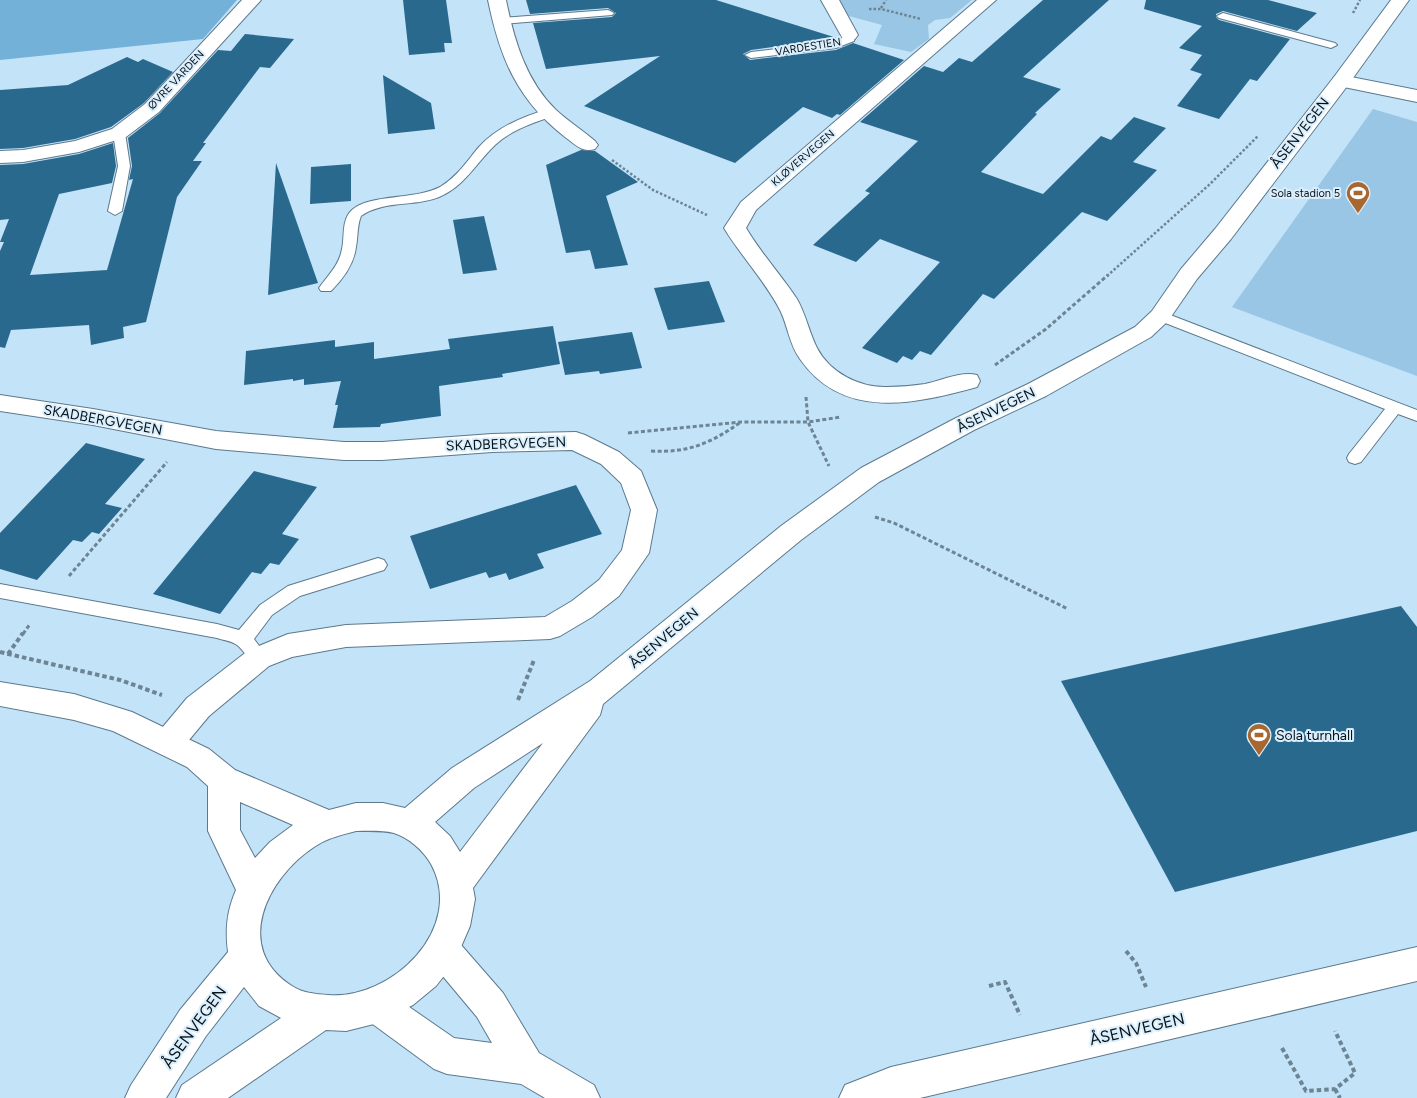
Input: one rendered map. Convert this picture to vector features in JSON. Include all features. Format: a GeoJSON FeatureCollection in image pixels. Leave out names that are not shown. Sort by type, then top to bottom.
{"type":"FeatureCollection","features":[{"type":"Feature","properties":{"kind":"street","name":"ØVRE VARDEN"},"geometry":{"type":"LineString","coordinates":[[0,157],[23,156],[78,146],[120,133],[152,108],[252,0]]}},
{"type":"Feature","properties":{"kind":"street"},"geometry":{"type":"LineString","coordinates":[[497,0],[501,21],[518,72],[549,113],[588,145]]}},
{"type":"Feature","properties":{"kind":"street","name":"KLØVERVEGEN"},"geometry":{"type":"LineString","coordinates":[[735,228],[748,206],[987,0]]}},
{"type":"Feature","properties":{"kind":"street","name":"ÅSENVEGEN"},"geometry":{"type":"LineString","coordinates":[[410,824],[463,778],[601,690],[791,533],[870,475],[1143,332],[1160,316],[1189,274],[1223,234],[1341,81],[1400,0]]}},
{"type":"Feature","properties":{"kind":"street","name":"VARDESTIEN"},"geometry":{"type":"LineString","coordinates":[[833,5],[849,35]]}},
{"type":"Feature","properties":{"kind":"street"},"geometry":{"type":"LineString","coordinates":[[1341,81],[1417,96]]}},
{"type":"Feature","properties":{"kind":"street"},"geometry":{"type":"LineString","coordinates":[[735,228],[748,251],[774,281],[792,310],[807,352],[818,368],[836,382],[881,396],[906,396],[935,391],[968,381]]}},
{"type":"Feature","properties":{"kind":"street","name":"SKADBERGVEGEN"},"geometry":{"type":"LineString","coordinates":[[0,403],[93,417],[216,440],[317,449],[382,451],[492,443],[576,441],[610,458],[632,478],[644,510],[635,553],[609,588],[582,609],[550,628],[346,636],[288,646],[251,648],[168,743]]}},
{"type":"Feature","properties":{"kind":"street","name":"ÅSENVEGEN"},"geometry":{"type":"LineString","coordinates":[[457,882],[601,690]]}},
{"type":"Feature","properties":{"kind":"street"},"geometry":{"type":"LineString","coordinates":[[0,694],[74,707],[122,721],[198,758],[224,780],[327,824]]}},
{"type":"Feature","properties":{"kind":"street"},"geometry":{"type":"LineString","coordinates":[[224,780],[224,831],[253,889]]}},
{"type":"Feature","properties":{"kind":"street"},"geometry":{"type":"LineString","coordinates":[[384,817],[410,824],[432,838],[448,858],[457,882],[458,904],[453,928],[443,950],[426,973],[403,992],[376,1005],[348,1013],[320,1014],[286,1004],[261,984],[246,957],[242,934],[245,911],[253,889],[272,861],[298,839],[327,824],[356,818],[384,817]]}},
{"type":"Feature","properties":{"kind":"street"},"geometry":{"type":"LineString","coordinates":[[443,950],[490,1004],[526,1066]]}},
{"type":"Feature","properties":{"kind":"street","name":"ÅSENVEGEN"},"geometry":{"type":"LineString","coordinates":[[144,1098],[193,1024],[246,957]]}},
{"type":"Feature","properties":{"kind":"street","name":"ÅSENVEGEN"},"geometry":{"type":"LineString","coordinates":[[881,1094],[1037,1052],[1417,964]]}},
{"type":"Feature","properties":{"kind":"street"},"geometry":{"type":"LineString","coordinates":[[376,1005],[447,1056],[526,1066],[581,1098]]}},
{"type":"Feature","properties":{"kind":"street"},"geometry":{"type":"LineString","coordinates":[[195,1098],[320,1014]]}},
{"type":"Feature","properties":{"kind":"lane"},"geometry":{"type":"LineString","coordinates":[[501,21],[608,13]]}},
{"type":"Feature","properties":{"kind":"lane"},"geometry":{"type":"LineString","coordinates":[[1223,16],[1331,45]]}},
{"type":"Feature","properties":{"kind":"lane","name":"VARDESTIEN"},"geometry":{"type":"LineString","coordinates":[[751,55],[836,45],[850,39],[849,35]]}},
{"type":"Feature","properties":{"kind":"lane"},"geometry":{"type":"LineString","coordinates":[[326,288],[344,267],[354,218],[359,210],[372,206],[420,200],[444,191],[462,178],[492,141],[517,125],[549,113]]}},
{"type":"Feature","properties":{"kind":"lane"},"geometry":{"type":"LineString","coordinates":[[115,211],[124,166],[120,133]]}},
{"type":"Feature","properties":{"kind":"lane"},"geometry":{"type":"LineString","coordinates":[[1160,316],[1417,416]]}},
{"type":"Feature","properties":{"kind":"lane"},"geometry":{"type":"LineString","coordinates":[[1355,458],[1395,407]]}},
{"type":"Feature","properties":{"kind":"lane"},"geometry":{"type":"LineString","coordinates":[[0,590],[218,631],[251,648],[266,610],[294,591],[378,565]]}},
{"type":"Feature","properties":{"kind":"path"},"geometry":{"type":"LineString","coordinates":[[881,8],[886,0]]}},
{"type":"Feature","properties":{"kind":"path"},"geometry":{"type":"LineString","coordinates":[[1331,45],[1341,33],[1360,0]]}},
{"type":"Feature","properties":{"kind":"path"},"geometry":{"type":"LineString","coordinates":[[833,5],[881,8],[954,28]]}},
{"type":"Feature","properties":{"kind":"path"},"geometry":{"type":"LineString","coordinates":[[968,381],[1013,354],[1096,286],[1221,175],[1261,133]]}},
{"type":"Feature","properties":{"kind":"path"},"geometry":{"type":"LineString","coordinates":[[588,145],[653,190],[735,228]]}},
{"type":"Feature","properties":{"kind":"path"},"geometry":{"type":"LineString","coordinates":[[807,352],[805,384],[808,422],[832,473]]}},
{"type":"Feature","properties":{"kind":"path"},"geometry":{"type":"LineString","coordinates":[[576,441],[646,430],[741,422],[808,422],[828,420],[852,414],[881,396]]}},
{"type":"Feature","properties":{"kind":"path"},"geometry":{"type":"LineString","coordinates":[[610,458],[628,451],[665,451],[698,446],[714,440],[741,422]]}},
{"type":"Feature","properties":{"kind":"path"},"geometry":{"type":"LineString","coordinates":[[105,536],[172,456]]}},
{"type":"Feature","properties":{"kind":"path"},"geometry":{"type":"LineString","coordinates":[[876,517],[894,523],[1068,609]]}},
{"type":"Feature","properties":{"kind":"path"},"geometry":{"type":"LineString","coordinates":[[517,703],[529,669],[550,628]]}},
{"type":"Feature","properties":{"kind":"path"},"geometry":{"type":"LineString","coordinates":[[0,652],[120,680],[198,707]]}},
{"type":"Feature","properties":{"kind":"path"},"geometry":{"type":"LineString","coordinates":[[990,986],[1005,982],[1037,1052]]}},
{"type":"Feature","properties":{"kind":"path"},"geometry":{"type":"LineString","coordinates":[[1282,1048],[1306,1091],[1335,1089],[1356,1073],[1335,1031]]}},
{"type":"Feature","properties":{"kind":"path"},"geometry":{"type":"LineString","coordinates":[[1335,1089],[1340,1098]]}},
{"type":"Feature","properties":{"kind":"shaded area"},"geometry":{"type":"Polygon","coordinates":[[[0,0],[237,0],[203,39],[0,60],[0,0]]]}},
{"type":"Feature","properties":{"kind":"shaded area"},"geometry":{"type":"Polygon","coordinates":[[[837,0],[972,0],[950,18],[935,20],[928,25],[929,39],[911,52],[874,44],[882,25],[845,15],[837,0]]]}},
{"type":"Feature","properties":{"kind":"shaded area","name":"Sola stadion 5"},"geometry":{"type":"Polygon","coordinates":[[[1373,109],[1417,122],[1417,376],[1232,307],[1373,109]]]}},
{"type":"Feature","properties":{"kind":"building"},"geometry":{"type":"Polygon","coordinates":[[[403,0],[446,0],[452,43],[444,43],[445,52],[409,55],[403,0]]]}},
{"type":"Feature","properties":{"kind":"building"},"geometry":{"type":"Polygon","coordinates":[[[526,0],[716,0],[837,38],[751,50],[743,54],[750,60],[836,50],[853,43],[904,60],[840,115],[837,114],[832,118],[803,107],[735,163],[584,106],[660,56],[546,69],[533,23],[612,17],[616,13],[608,8],[530,14],[526,0]]]}},
{"type":"Feature","properties":{"kind":"building"},"geometry":{"type":"Polygon","coordinates":[[[1043,0],[1109,0],[1023,77],[1061,89],[1035,113],[1037,114],[981,172],[1043,194],[1101,136],[1111,140],[1134,117],[1166,128],[1133,162],[1157,170],[1107,221],[1082,212],[994,299],[983,294],[931,355],[920,351],[912,360],[903,356],[897,363],[862,348],[940,262],[880,239],[856,262],[813,245],[870,193],[865,191],[918,141],[860,122],[924,66],[943,72],[959,58],[972,62],[1043,0]]]}},
{"type":"Feature","properties":{"kind":"building"},"geometry":{"type":"Polygon","coordinates":[[[1146,0],[1268,0],[1317,13],[1297,31],[1223,11],[1216,14],[1219,20],[1290,39],[1257,81],[1250,79],[1219,119],[1177,106],[1202,74],[1190,70],[1202,55],[1179,48],[1202,26],[1144,9],[1146,0]]]}},
{"type":"Feature","properties":{"kind":"building"},"geometry":{"type":"Polygon","coordinates":[[[245,34],[294,39],[270,68],[260,67],[203,143],[206,143],[193,161],[202,161],[177,197],[146,322],[123,327],[124,338],[91,345],[89,325],[11,330],[5,348],[0,347],[0,251],[4,242],[0,242],[9,219],[0,220],[0,165],[23,164],[79,154],[113,143],[116,166],[112,183],[59,194],[30,275],[107,270],[133,179],[129,180],[132,166],[128,138],[160,113],[218,50],[231,51],[245,34]]]}},
{"type":"Feature","properties":{"kind":"building"},"geometry":{"type":"Polygon","coordinates":[[[127,57],[138,62],[143,59],[173,72],[144,103],[111,127],[75,139],[23,148],[0,149],[0,90],[68,85],[127,57]]]}},
{"type":"Feature","properties":{"kind":"building"},"geometry":{"type":"Polygon","coordinates":[[[383,75],[431,103],[435,129],[388,134],[383,75]]]}},
{"type":"Feature","properties":{"kind":"building"},"geometry":{"type":"Polygon","coordinates":[[[581,150],[595,151],[638,182],[606,196],[628,265],[595,269],[590,250],[566,253],[546,165],[581,150]]]}},
{"type":"Feature","properties":{"kind":"building"},"geometry":{"type":"Polygon","coordinates":[[[276,163],[318,283],[268,295],[276,163]]]}},
{"type":"Feature","properties":{"kind":"building"},"geometry":{"type":"Polygon","coordinates":[[[351,164],[351,201],[310,204],[311,167],[351,164]]]}},
{"type":"Feature","properties":{"kind":"building"},"geometry":{"type":"Polygon","coordinates":[[[484,216],[497,270],[463,274],[453,220],[484,216]]]}},
{"type":"Feature","properties":{"kind":"building"},"geometry":{"type":"Polygon","coordinates":[[[709,281],[725,322],[668,330],[654,288],[709,281]]]}},
{"type":"Feature","properties":{"kind":"building"},"geometry":{"type":"Polygon","coordinates":[[[553,326],[560,364],[502,374],[503,377],[439,386],[441,416],[381,424],[380,427],[333,428],[338,405],[335,405],[341,381],[304,385],[304,379],[293,381],[293,379],[244,385],[246,351],[335,340],[335,347],[374,342],[374,359],[450,349],[448,339],[553,326]]]}},
{"type":"Feature","properties":{"kind":"building"},"geometry":{"type":"Polygon","coordinates":[[[632,332],[642,368],[600,374],[599,371],[565,375],[558,342],[632,332]]]}},
{"type":"Feature","properties":{"kind":"building"},"geometry":{"type":"Polygon","coordinates":[[[86,443],[145,459],[105,504],[122,508],[99,534],[92,532],[82,542],[73,540],[37,580],[0,569],[0,533],[86,443]]]}},
{"type":"Feature","properties":{"kind":"building"},"geometry":{"type":"Polygon","coordinates":[[[254,471],[317,487],[282,534],[299,539],[279,565],[270,563],[261,574],[252,572],[220,614],[153,594],[254,471]]]}},
{"type":"Feature","properties":{"kind":"building"},"geometry":{"type":"Polygon","coordinates":[[[576,485],[602,534],[537,554],[544,568],[509,580],[506,573],[489,578],[486,572],[430,589],[410,536],[576,485]]]}},
{"type":"Feature","properties":{"kind":"building","name":"Sola turnhall"},"geometry":{"type":"Polygon","coordinates":[[[1401,606],[1417,627],[1417,831],[1175,892],[1061,681],[1401,606]]]}},
{"type":"Feature","properties":{"kind":"place","name":"Sola stadion 5"},"geometry":{"type":"Point","coordinates":[1358,214]}},
{"type":"Feature","properties":{"kind":"place","name":"Sola turnhall"},"geometry":{"type":"Point","coordinates":[1259,756]}}]}
